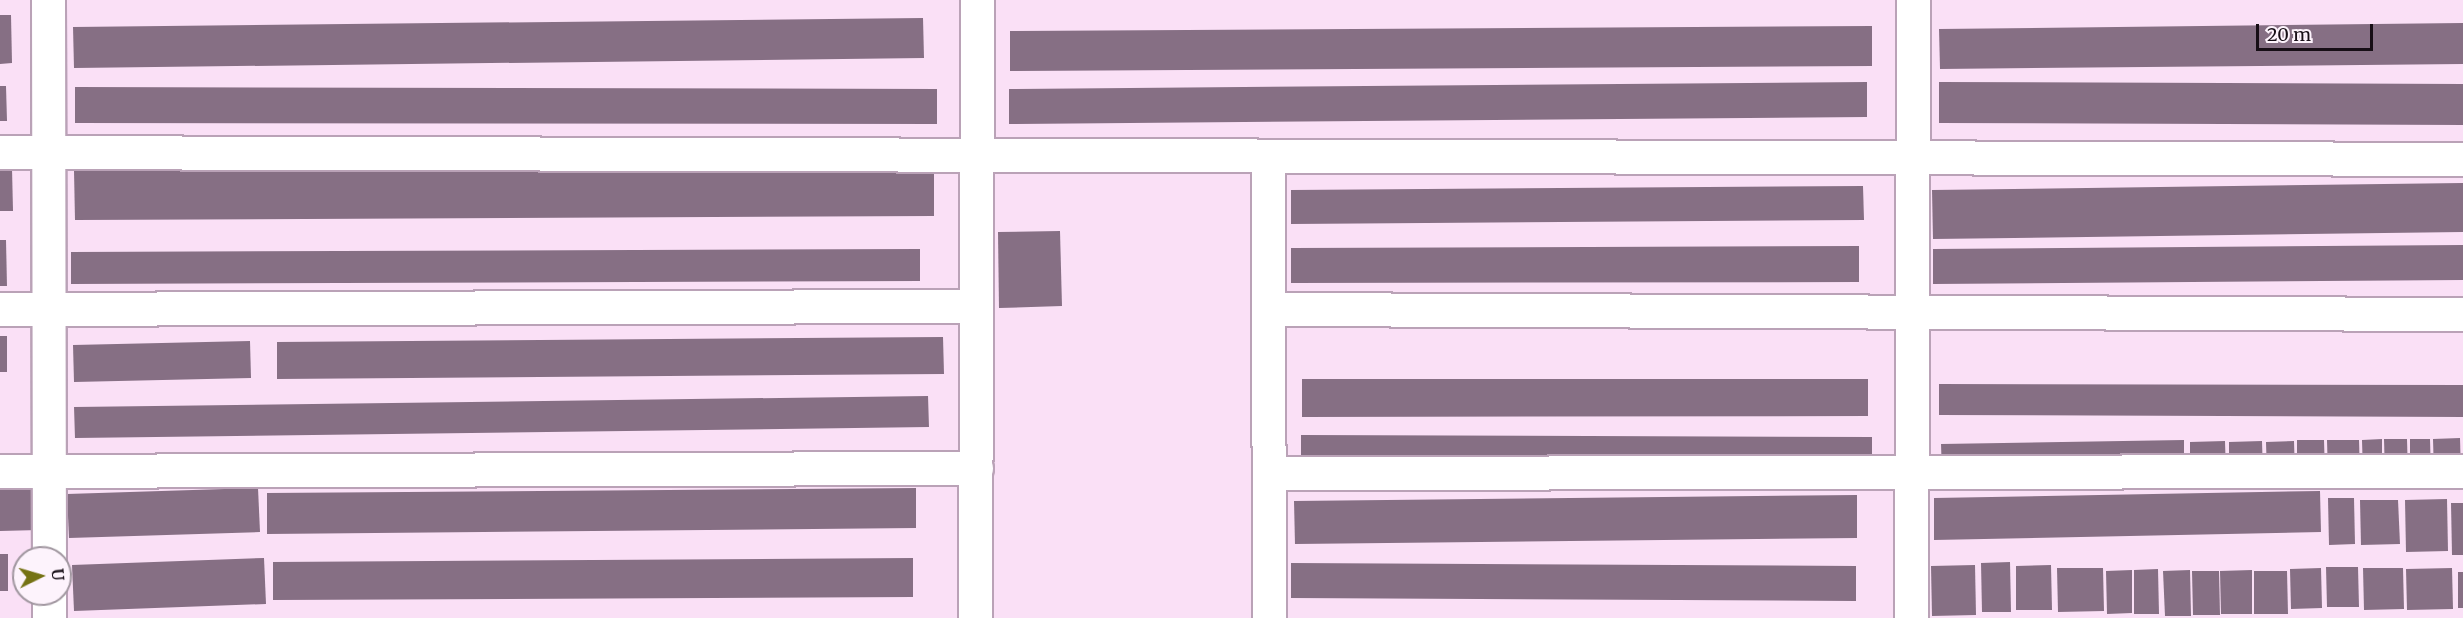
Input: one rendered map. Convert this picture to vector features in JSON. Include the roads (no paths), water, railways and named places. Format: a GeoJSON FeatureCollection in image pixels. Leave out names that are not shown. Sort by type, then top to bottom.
{"type":"FeatureCollection","features":[{"type":"Feature","properties":{"kind":"street"},"geometry":{"type":"LineString","coordinates":[[48,0],[49,546]]}},
{"type":"Feature","properties":{"kind":"street"},"geometry":{"type":"LineString","coordinates":[[975,618],[976,0]]}},
{"type":"Feature","properties":{"kind":"street"},"geometry":{"type":"LineString","coordinates":[[1911,618],[1912,0]]}},
{"type":"Feature","properties":{"kind":"street"},"geometry":{"type":"LineString","coordinates":[[0,152],[2463,159]]}},
{"type":"Feature","properties":{"kind":"street"},"geometry":{"type":"LineString","coordinates":[[1268,156],[1269,618]]}},
{"type":"Feature","properties":{"kind":"street"},"geometry":{"type":"LineString","coordinates":[[0,309],[976,306]]}},
{"type":"Feature","properties":{"kind":"street"},"geometry":{"type":"LineString","coordinates":[[1269,309],[2463,314]]}},
{"type":"Feature","properties":{"kind":"street"},"geometry":{"type":"LineString","coordinates":[[0,471],[976,468]]}},
{"type":"Feature","properties":{"kind":"street"},"geometry":{"type":"LineString","coordinates":[[1269,473],[2463,471]]}}]}
